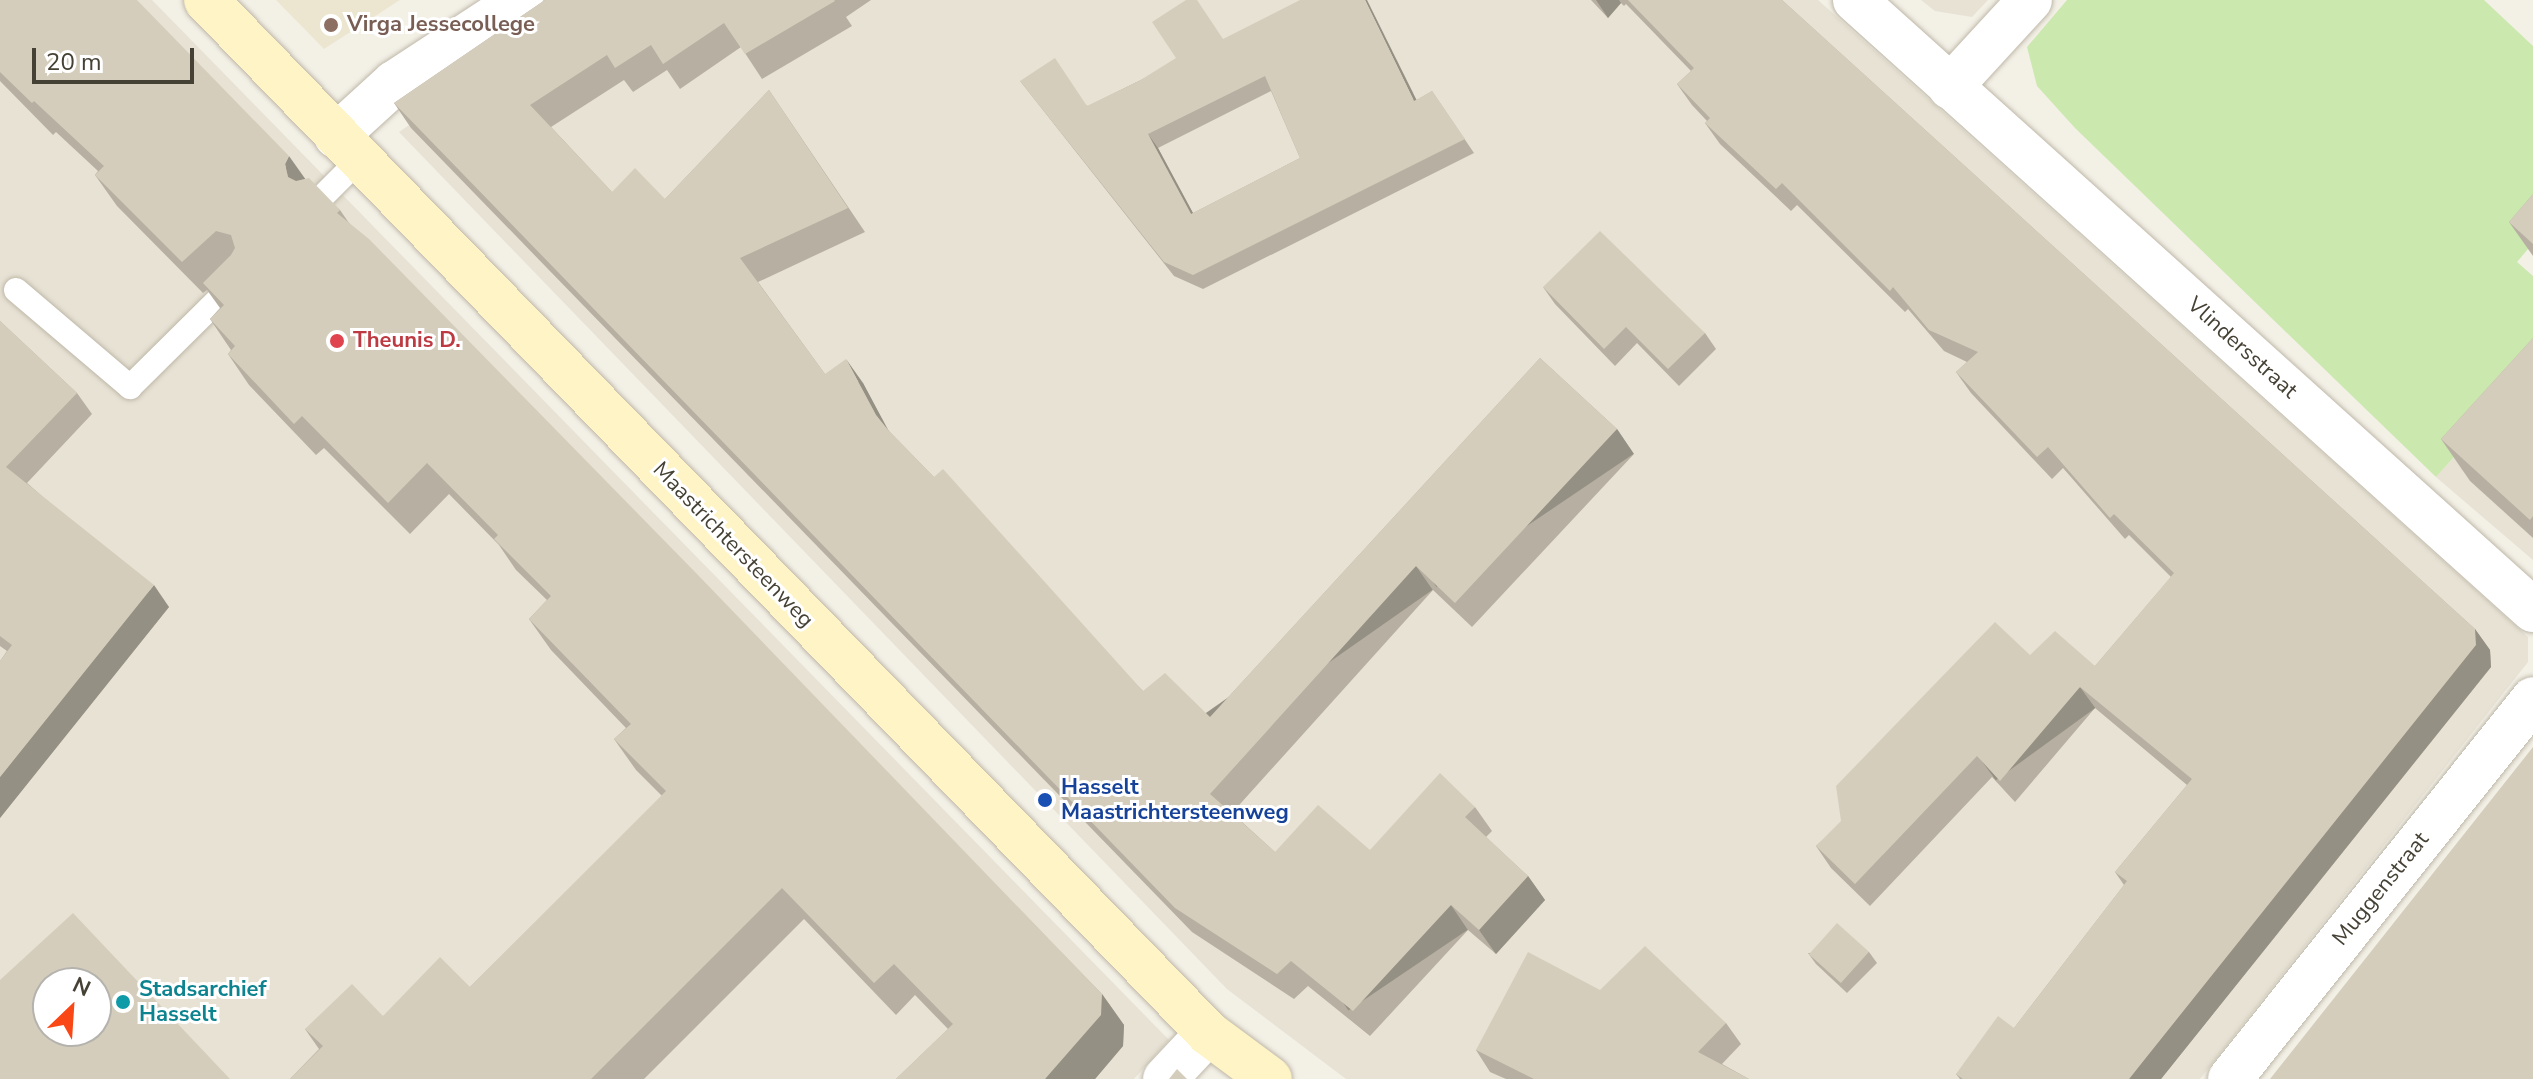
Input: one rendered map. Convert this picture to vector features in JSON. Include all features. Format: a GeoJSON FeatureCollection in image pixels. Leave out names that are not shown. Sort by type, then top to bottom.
{"type":"FeatureCollection","features":[{"type":"Feature","properties":{"kind":"main road","name":"Maastrichtersteenweg"},"geometry":{"type":"LineString","coordinates":[[206,0],[1208,1033],[1270,1079]]}},
{"type":"Feature","properties":{"kind":"street"},"geometry":{"type":"LineString","coordinates":[[348,148],[394,83],[521,0]]}},
{"type":"Feature","properties":{"kind":"street","name":"Vlindersstraat"},"geometry":{"type":"LineString","coordinates":[[1855,0],[2533,610]]}},
{"type":"Feature","properties":{"kind":"street"},"geometry":{"type":"LineString","coordinates":[[1950,87],[2030,0]]}},
{"type":"Feature","properties":{"kind":"street","name":"Muggenstraat"},"geometry":{"type":"LineString","coordinates":[[2230,1079],[2533,699]]}},
{"type":"Feature","properties":{"kind":"street"},"geometry":{"type":"LineString","coordinates":[[1165,1079],[1208,1033]]}},
{"type":"Feature","properties":{"kind":"lane"},"geometry":{"type":"LineString","coordinates":[[321,198],[348,148]]}},
{"type":"Feature","properties":{"kind":"lane"},"geometry":{"type":"LineString","coordinates":[[16,290],[130,387],[242,276]]}},
{"type":"Feature","properties":{"kind":"shaded area"},"geometry":{"type":"Polygon","coordinates":[[[0,0],[152,0],[1169,1040],[1134,1079],[0,1079],[0,0]]]}},
{"type":"Feature","properties":{"kind":"shaded area","name":"Virga Jessecollege"},"geometry":{"type":"Polygon","coordinates":[[[276,0],[400,0],[324,49],[276,0]]]}},
{"type":"Feature","properties":{"kind":"shaded area"},"geometry":{"type":"Polygon","coordinates":[[[594,0],[1818,0],[2528,637],[2528,662],[2200,1079],[1346,1079],[1227,989],[399,132],[594,0]]]}},
{"type":"Feature","properties":{"kind":"shaded area"},"geometry":{"type":"Polygon","coordinates":[[[1921,0],[1988,0],[1972,17],[1935,11],[1921,0]]]}},
{"type":"Feature","properties":{"kind":"shaded area"},"geometry":{"type":"Polygon","coordinates":[[[2533,369],[2533,560],[2436,477],[2533,369]]]}},
{"type":"Feature","properties":{"kind":"green space"},"geometry":{"type":"Polygon","coordinates":[[[2067,0],[2484,0],[2533,46],[2533,243],[2517,262],[2533,276],[2533,369],[2436,477],[2075,128],[2037,86],[2027,47],[2067,0]]]}},
{"type":"Feature","properties":{"kind":"building"},"geometry":{"type":"Polygon","coordinates":[[[0,0],[137,0],[289,156],[285,164],[288,177],[296,181],[309,178],[340,210],[337,213],[369,239],[697,574],[1102,994],[1101,1015],[1045,1079],[896,1079],[953,1024],[894,964],[874,983],[782,888],[591,1079],[290,1079],[323,1046],[305,1029],[352,984],[383,1016],[440,957],[470,987],[666,791],[614,739],[631,724],[529,619],[551,596],[494,539],[498,535],[427,463],[388,503],[302,416],[294,424],[228,354],[235,346],[210,319],[224,305],[203,283],[231,255],[235,248],[231,235],[216,231],[182,262],[95,175],[104,166],[0,72],[0,0]]]}},
{"type":"Feature","properties":{"kind":"building"},"geometry":{"type":"Polygon","coordinates":[[[545,0],[835,1],[745,54],[724,23],[663,64],[651,45],[615,68],[607,55],[530,105],[612,192],[635,168],[665,199],[769,90],[848,208],[740,258],[825,374],[846,359],[876,415],[889,431],[934,477],[943,469],[1143,691],[1165,673],[1210,717],[1540,358],[1617,429],[1455,603],[1416,566],[1210,794],[1275,852],[1318,805],[1370,850],[1440,773],[1475,807],[1465,817],[1528,876],[1479,930],[1451,905],[1353,1011],[1291,961],[1277,974],[1175,908],[394,103],[545,0]]]}},
{"type":"Feature","properties":{"kind":"building"},"geometry":{"type":"Polygon","coordinates":[[[1186,0],[1197,0],[1223,39],[1300,0],[1365,0],[1414,101],[1432,91],[1465,139],[1193,275],[1164,262],[1020,81],[1055,58],[1087,106],[1139,81],[1176,58],[1152,22],[1186,0]],[[1265,76],[1148,134],[1191,214],[1300,158],[1265,76]]]}},
{"type":"Feature","properties":{"kind":"building"},"geometry":{"type":"Polygon","coordinates":[[[1628,0],[1782,0],[2475,629],[2476,645],[2129,1079],[1963,1079],[1956,1074],[1998,1016],[2014,1028],[2127,881],[2115,872],[2192,779],[2080,687],[2000,781],[1977,756],[1855,884],[1816,846],[1841,821],[1836,786],[1995,622],[2030,655],[2055,631],[2095,666],[2174,573],[2114,514],[2110,518],[2048,447],[2037,457],[1956,372],[1978,352],[1929,330],[1893,287],[1890,291],[1782,183],[1776,189],[1705,123],[1710,118],[1677,84],[1694,68],[1628,0]]]}},
{"type":"Feature","properties":{"kind":"building"},"geometry":{"type":"Polygon","coordinates":[[[2533,194],[2533,244],[2509,222],[2533,194]]]}},
{"type":"Feature","properties":{"kind":"building"},"geometry":{"type":"Polygon","coordinates":[[[1600,231],[1705,333],[1668,369],[1626,327],[1604,349],[1543,287],[1600,231]]]}},
{"type":"Feature","properties":{"kind":"building"},"geometry":{"type":"Polygon","coordinates":[[[0,321],[77,393],[6,467],[154,585],[0,777],[0,661],[12,645],[0,636],[0,321]]]}},
{"type":"Feature","properties":{"kind":"building"},"geometry":{"type":"Polygon","coordinates":[[[2533,338],[2533,516],[2530,520],[2441,439],[2533,338]]]}},
{"type":"Feature","properties":{"kind":"building"},"geometry":{"type":"Polygon","coordinates":[[[2533,747],[2533,1079],[2270,1079],[2533,747]]]}},
{"type":"Feature","properties":{"kind":"building","name":"Stadsarchief Hasselt"},"geometry":{"type":"Polygon","coordinates":[[[73,913],[230,1079],[0,1079],[0,980],[73,913]]]}},
{"type":"Feature","properties":{"kind":"building"},"geometry":{"type":"Polygon","coordinates":[[[1837,923],[1869,952],[1841,983],[1809,954],[1837,923]]]}},
{"type":"Feature","properties":{"kind":"building"},"geometry":{"type":"Polygon","coordinates":[[[1645,946],[1726,1023],[1698,1052],[1749,1079],[1534,1079],[1476,1050],[1528,952],[1600,990],[1645,946]]]}},
{"type":"Feature","properties":{"kind":"building"},"geometry":{"type":"Polygon","coordinates":[[[1177,1069],[1187,1079],[1169,1079],[1177,1069]]]}},
{"type":"Feature","properties":{"kind":"place","name":"Virga Jessecollege"},"geometry":{"type":"Point","coordinates":[331,25]}},
{"type":"Feature","properties":{"kind":"place","name":"Theunis D."},"geometry":{"type":"Point","coordinates":[337,341]}},
{"type":"Feature","properties":{"kind":"place","name":"Hasselt Maastrichtersteenweg"},"geometry":{"type":"Point","coordinates":[1045,800]}},
{"type":"Feature","properties":{"kind":"place","name":"Stadsarchief Hasselt"},"geometry":{"type":"Point","coordinates":[123,1002]}}]}
